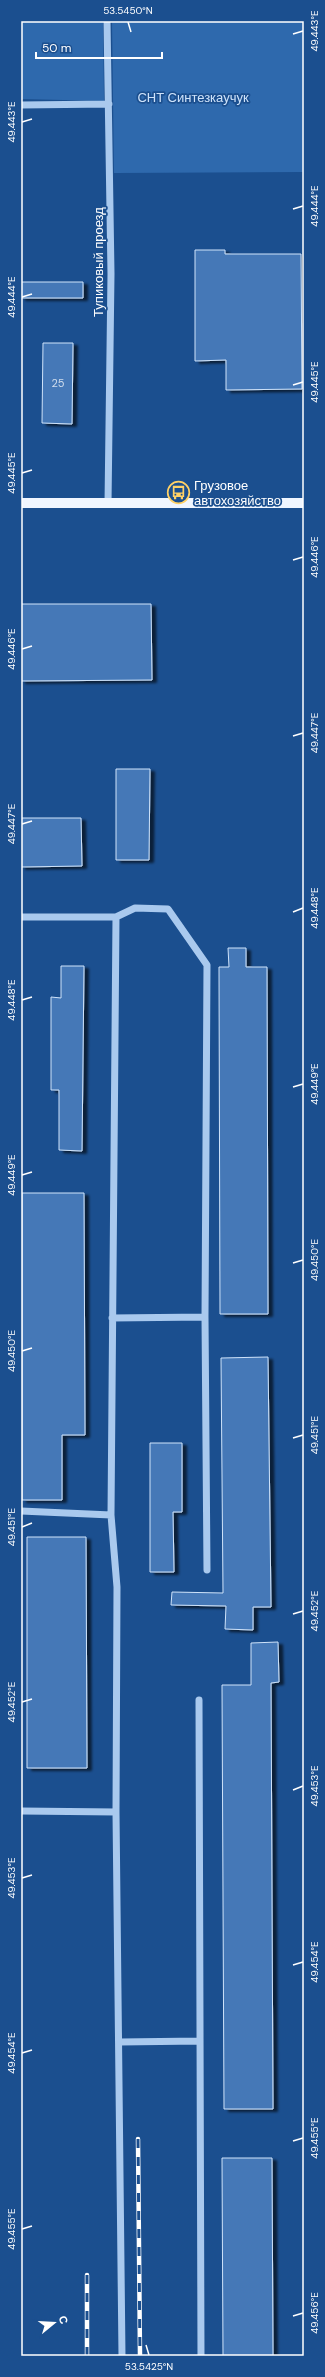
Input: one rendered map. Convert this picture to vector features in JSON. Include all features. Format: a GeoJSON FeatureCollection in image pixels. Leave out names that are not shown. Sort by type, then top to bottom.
{"type":"FeatureCollection","features":[{"type":"Feature","properties":{"kind":"main road"},"geometry":{"type":"LineString","coordinates":[[21,503],[304,503]]}},
{"type":"Feature","properties":{"kind":"street","name":"Тупиковый проезд"},"geometry":{"type":"LineString","coordinates":[[107,21],[111,274],[108,502]]}},
{"type":"Feature","properties":{"kind":"street"},"geometry":{"type":"LineString","coordinates":[[21,105],[109,104]]}},
{"type":"Feature","properties":{"kind":"street"},"geometry":{"type":"LineString","coordinates":[[21,917],[116,917],[135,908],[168,909],[207,964],[205,1317],[207,1570]]}},
{"type":"Feature","properties":{"kind":"street"},"geometry":{"type":"LineString","coordinates":[[116,917],[111,1515],[117,1587],[116,1812],[120,2042],[122,2356]]}},
{"type":"Feature","properties":{"kind":"street"},"geometry":{"type":"LineString","coordinates":[[112,1318],[205,1317]]}},
{"type":"Feature","properties":{"kind":"street"},"geometry":{"type":"LineString","coordinates":[[21,1511],[111,1515]]}},
{"type":"Feature","properties":{"kind":"street"},"geometry":{"type":"LineString","coordinates":[[199,1700],[201,2356]]}},
{"type":"Feature","properties":{"kind":"street"},"geometry":{"type":"LineString","coordinates":[[21,1811],[116,1812]]}},
{"type":"Feature","properties":{"kind":"street"},"geometry":{"type":"LineString","coordinates":[[120,2042],[200,2042]]}},
{"type":"Feature","properties":{"kind":"green space"},"geometry":{"type":"Polygon","coordinates":[[[21,21],[103,21],[104,101],[21,99],[21,21]]]}},
{"type":"Feature","properties":{"kind":"green space","name":"СНТ Синтезкаучук"},"geometry":{"type":"Polygon","coordinates":[[[112,21],[304,21],[304,172],[114,173],[112,21]]]}},
{"type":"Feature","properties":{"kind":"building"},"geometry":{"type":"Polygon","coordinates":[[[195,250],[225,250],[225,254],[301,254],[302,389],[226,390],[226,360],[195,361],[195,250]]]}},
{"type":"Feature","properties":{"kind":"building"},"geometry":{"type":"Polygon","coordinates":[[[21,282],[83,282],[83,298],[21,298],[21,282]]]}},
{"type":"Feature","properties":{"kind":"building"},"geometry":{"type":"Polygon","coordinates":[[[43,343],[73,343],[72,424],[42,423],[43,343]]]}},
{"type":"Feature","properties":{"kind":"building"},"geometry":{"type":"Polygon","coordinates":[[[21,604],[151,604],[152,680],[21,681],[21,604]]]}},
{"type":"Feature","properties":{"kind":"building"},"geometry":{"type":"Polygon","coordinates":[[[116,769],[150,769],[149,860],[116,860],[116,769]]]}},
{"type":"Feature","properties":{"kind":"building"},"geometry":{"type":"Polygon","coordinates":[[[21,818],[81,818],[82,866],[21,867],[21,818]]]}},
{"type":"Feature","properties":{"kind":"building"},"geometry":{"type":"Polygon","coordinates":[[[228,948],[246,948],[246,967],[267,967],[268,1314],[220,1314],[219,967],[229,967],[228,948]]]}},
{"type":"Feature","properties":{"kind":"building"},"geometry":{"type":"Polygon","coordinates":[[[61,966],[84,966],[82,1151],[59,1150],[59,1090],[51,1090],[51,997],[61,998],[61,966]]]}},
{"type":"Feature","properties":{"kind":"building"},"geometry":{"type":"Polygon","coordinates":[[[22,1193],[84,1193],[85,1435],[62,1435],[62,1500],[22,1500],[22,1193]]]}},
{"type":"Feature","properties":{"kind":"building"},"geometry":{"type":"Polygon","coordinates":[[[268,1357],[271,1607],[253,1607],[253,1630],[225,1629],[226,1606],[171,1605],[172,1592],[223,1593],[221,1358],[268,1357]]]}},
{"type":"Feature","properties":{"kind":"building"},"geometry":{"type":"Polygon","coordinates":[[[150,1443],[182,1443],[182,1512],[173,1512],[174,1572],[150,1572],[150,1443]]]}},
{"type":"Feature","properties":{"kind":"building"},"geometry":{"type":"Polygon","coordinates":[[[27,1537],[86,1537],[87,1768],[27,1768],[27,1537]]]}},
{"type":"Feature","properties":{"kind":"building"},"geometry":{"type":"Polygon","coordinates":[[[278,1642],[279,1682],[271,1683],[273,2109],[224,2109],[222,1685],[251,1685],[251,1643],[278,1642]]]}},
{"type":"Feature","properties":{"kind":"building"},"geometry":{"type":"Polygon","coordinates":[[[222,2158],[272,2158],[273,2356],[223,2356],[222,2158]]]}},
{"type":"Feature","properties":{"kind":"railway"},"geometry":{"type":"LineString","coordinates":[[138,2139],[140,2356]]}},
{"type":"Feature","properties":{"kind":"railway"},"geometry":{"type":"LineString","coordinates":[[87,2275],[87,2356]]}},
{"type":"Feature","properties":{"kind":"place","name":"Грузовое автохозяйство"},"geometry":{"type":"Point","coordinates":[178,492]}}]}
